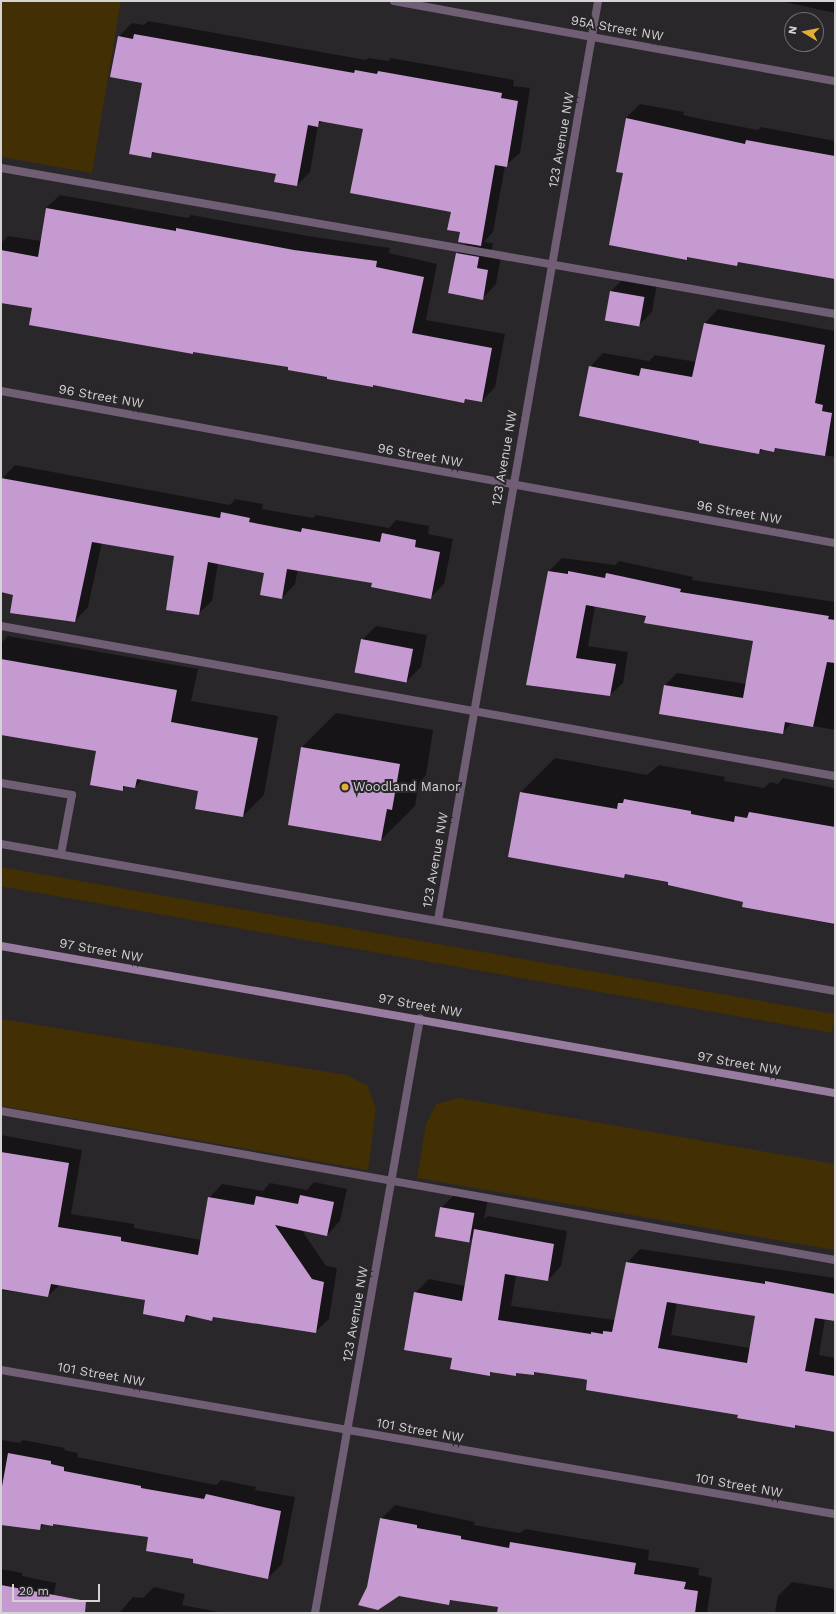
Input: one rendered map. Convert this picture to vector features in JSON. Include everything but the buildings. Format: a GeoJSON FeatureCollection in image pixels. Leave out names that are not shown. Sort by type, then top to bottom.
{"type":"FeatureCollection","features":[{"type":"Feature","properties":{"kind":"main road","name":"97 Street NW"},"geometry":{"type":"LineString","coordinates":[[1,946],[420,1018],[835,1093]]}},
{"type":"Feature","properties":{"kind":"street","name":"95A Street NW"},"geometry":{"type":"LineString","coordinates":[[394,1],[835,81]]}},
{"type":"Feature","properties":{"kind":"street","name":"123 Avenue NW"},"geometry":{"type":"LineString","coordinates":[[438,920],[475,711],[512,485],[553,266],[598,1]]}},
{"type":"Feature","properties":{"kind":"street"},"geometry":{"type":"LineString","coordinates":[[1,168],[553,266],[835,314]]}},
{"type":"Feature","properties":{"kind":"street","name":"96 Street NW"},"geometry":{"type":"LineString","coordinates":[[1,391],[835,543]]}},
{"type":"Feature","properties":{"kind":"street"},"geometry":{"type":"LineString","coordinates":[[1,626],[835,776]]}},
{"type":"Feature","properties":{"kind":"street"},"geometry":{"type":"LineString","coordinates":[[1,783],[72,796],[61,854]]}},
{"type":"Feature","properties":{"kind":"street"},"geometry":{"type":"LineString","coordinates":[[1,844],[835,991]]}},
{"type":"Feature","properties":{"kind":"street","name":"123 Avenue NW"},"geometry":{"type":"LineString","coordinates":[[315,1613],[420,1018]]}},
{"type":"Feature","properties":{"kind":"street"},"geometry":{"type":"LineString","coordinates":[[1,1111],[835,1260]]}},
{"type":"Feature","properties":{"kind":"street","name":"101 Street NW"},"geometry":{"type":"LineString","coordinates":[[1,1370],[347,1431],[835,1514]]}},
{"type":"Feature","properties":{"kind":"shaded area"},"geometry":{"type":"Polygon","coordinates":[[[1,1],[121,1],[92,173],[1,157],[1,1]]]}},
{"type":"Feature","properties":{"kind":"shaded area"},"geometry":{"type":"Polygon","coordinates":[[[1,867],[835,1014],[832,1033],[1,886],[1,867]]]}},
{"type":"Feature","properties":{"kind":"shaded area"},"geometry":{"type":"Polygon","coordinates":[[[1,1019],[346,1075],[367,1085],[376,1108],[368,1170],[1,1106],[1,1019]]]}},
{"type":"Feature","properties":{"kind":"shaded area"},"geometry":{"type":"Polygon","coordinates":[[[458,1098],[835,1164],[835,1250],[417,1178],[426,1124],[436,1104],[458,1098]]]}},
{"type":"Feature","properties":{"kind":"place","name":"Woodland Manor"},"geometry":{"type":"Point","coordinates":[345,787]}}]}
